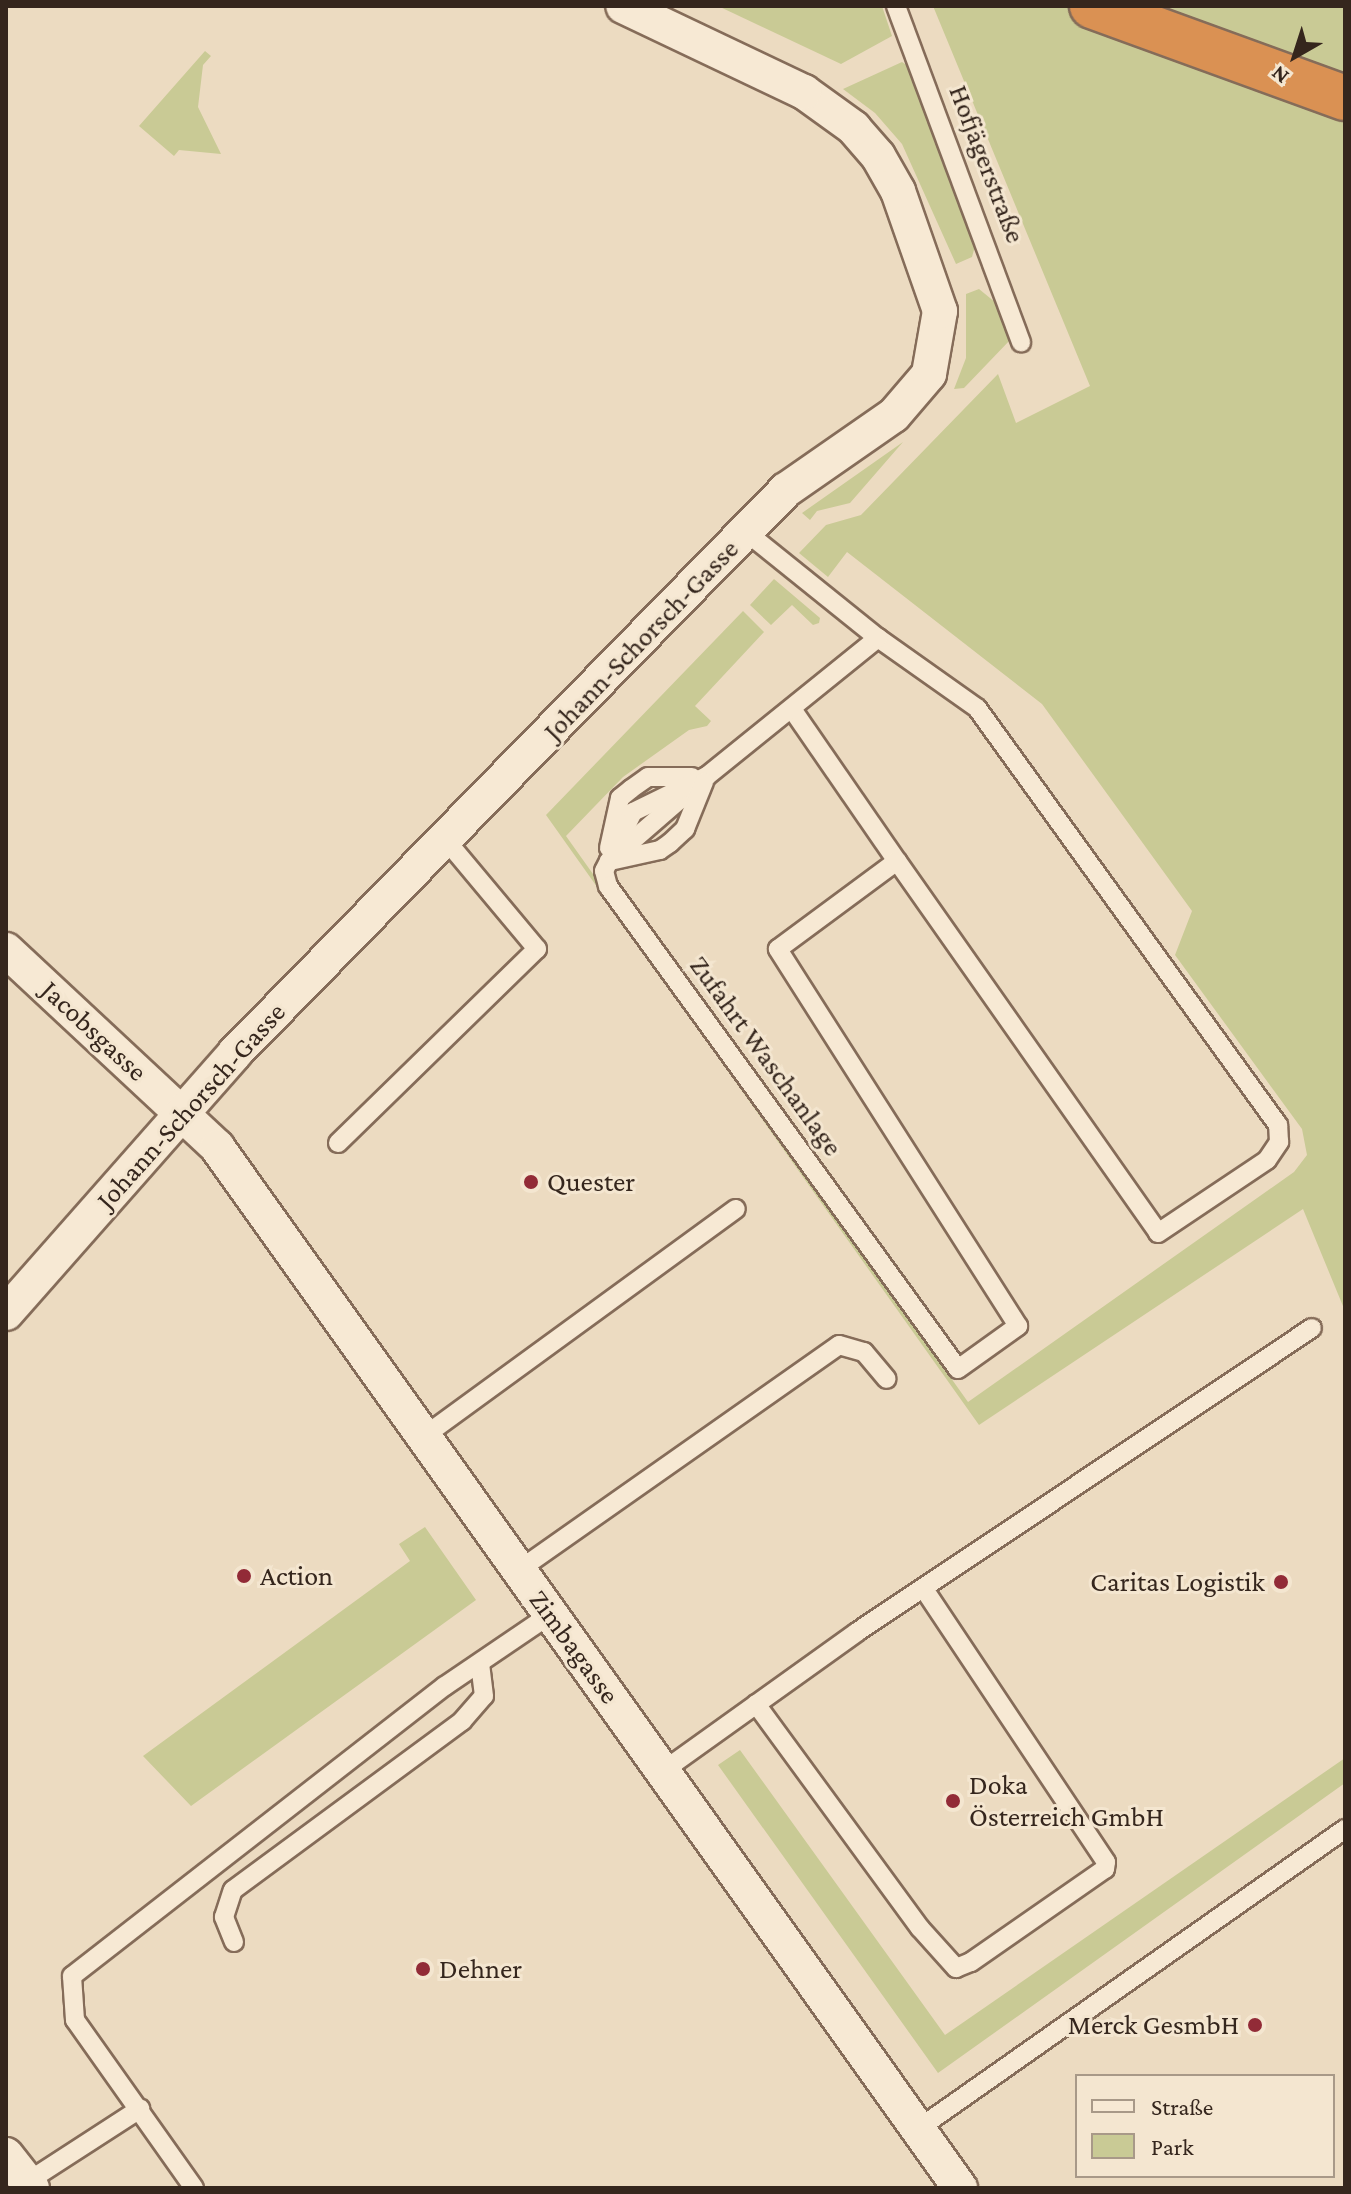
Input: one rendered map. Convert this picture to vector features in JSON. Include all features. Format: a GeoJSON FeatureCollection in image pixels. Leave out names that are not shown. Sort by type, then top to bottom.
{"type":"FeatureCollection","features":[{"type":"Feature","properties":{"kind":"highway"},"geometry":{"type":"LineString","coordinates":[[1092,6],[1345,98]]}},
{"type":"Feature","properties":{"kind":"street","name":"Johann-Schorsch-Gasse"},"geometry":{"type":"LineString","coordinates":[[6,1313],[182,1112],[445,839],[801,478],[894,415],[917,393],[935,360],[940,311],[898,191],[878,156],[854,128],[804,92],[623,6]]}},
{"type":"Feature","properties":{"kind":"street","name":"Jacobsgasse"},"geometry":{"type":"LineString","coordinates":[[6,950],[182,1112]]}},
{"type":"Feature","properties":{"kind":"street","name":"Zimbagasse"},"geometry":{"type":"LineString","coordinates":[[182,1112],[217,1147],[960,2188]]}},
{"type":"Feature","properties":{"kind":"street"},"geometry":{"type":"LineString","coordinates":[[6,2155],[30,2185]]}},
{"type":"Feature","properties":{"kind":"lane","name":"Hofjägerstraße"},"geometry":{"type":"LineString","coordinates":[[896,6],[1021,343]]}},
{"type":"Feature","properties":{"kind":"lane"},"geometry":{"type":"LineString","coordinates":[[746,532],[878,638],[977,708],[1278,1125],[1279,1142],[1267,1160],[1158,1233],[792,709]]}},
{"type":"Feature","properties":{"kind":"lane"},"geometry":{"type":"LineString","coordinates":[[609,861],[707,776],[878,638]]}},
{"type":"Feature","properties":{"kind":"lane"},"geometry":{"type":"LineString","coordinates":[[609,861],[660,850],[670,843],[685,829],[707,776]]}},
{"type":"Feature","properties":{"kind":"lane"},"geometry":{"type":"LineString","coordinates":[[609,861],[609,836],[620,798],[648,777],[707,776]]}},
{"type":"Feature","properties":{"kind":"lane"},"geometry":{"type":"LineString","coordinates":[[338,1143],[537,949],[445,839]]}},
{"type":"Feature","properties":{"kind":"lane","name":"Zufahrt Waschanlage"},"geometry":{"type":"LineString","coordinates":[[609,861],[604,871],[608,886],[958,1369],[1018,1326],[778,949],[897,861]]}},
{"type":"Feature","properties":{"kind":"lane"},"geometry":{"type":"LineString","coordinates":[[423,1437],[736,1209]]}},
{"type":"Feature","properties":{"kind":"lane"},"geometry":{"type":"LineString","coordinates":[[663,1771],[923,1588],[1312,1328]]}},
{"type":"Feature","properties":{"kind":"lane"},"geometry":{"type":"LineString","coordinates":[[519,1570],[839,1345],[864,1352],[887,1379]]}},
{"type":"Feature","properties":{"kind":"lane"},"geometry":{"type":"LineString","coordinates":[[756,1704],[920,1928],[956,1968],[971,1962],[1105,1869],[1106,1862],[923,1588]]}},
{"type":"Feature","properties":{"kind":"lane"},"geometry":{"type":"LineString","coordinates":[[194,2188],[75,2020],[72,1976],[109,1942],[480,1663],[551,1614]]}},
{"type":"Feature","properties":{"kind":"lane"},"geometry":{"type":"LineString","coordinates":[[234,1942],[224,1917],[233,1890],[462,1721],[484,1696],[480,1663]]}},
{"type":"Feature","properties":{"kind":"lane"},"geometry":{"type":"LineString","coordinates":[[918,2129],[1345,1829]]}},
{"type":"Feature","properties":{"kind":"lane"},"geometry":{"type":"LineString","coordinates":[[30,2185],[140,2109]]}},
{"type":"Feature","properties":{"kind":"green space"},"geometry":{"type":"Polygon","coordinates":[[[718,6],[882,6],[892,36],[841,64],[718,6]]]}},
{"type":"Feature","properties":{"kind":"green space"},"geometry":{"type":"Polygon","coordinates":[[[933,6],[1345,6],[1345,1311],[1303,1209],[979,1425],[546,815],[743,611],[764,632],[695,706],[711,721],[707,726],[689,730],[623,777],[566,836],[968,1402],[1294,1172],[1307,1155],[1302,1129],[1175,955],[1192,911],[1042,704],[847,552],[828,577],[799,553],[826,525],[861,515],[998,374],[1016,423],[1090,386],[933,6]]]}},
{"type":"Feature","properties":{"kind":"green space"},"geometry":{"type":"Polygon","coordinates":[[[205,51],[211,56],[203,65],[198,107],[221,154],[179,150],[174,156],[139,126],[205,51]]]}},
{"type":"Feature","properties":{"kind":"green space"},"geometry":{"type":"Polygon","coordinates":[[[902,62],[911,68],[977,239],[972,257],[956,264],[902,144],[875,113],[843,89],[902,62]]]}},
{"type":"Feature","properties":{"kind":"green space"},"geometry":{"type":"Polygon","coordinates":[[[979,289],[1001,307],[1011,339],[964,388],[954,389],[966,358],[966,294],[979,289]]]}},
{"type":"Feature","properties":{"kind":"green space"},"geometry":{"type":"Polygon","coordinates":[[[903,442],[850,503],[817,511],[810,520],[802,513],[903,442]]]}},
{"type":"Feature","properties":{"kind":"green space"},"geometry":{"type":"Polygon","coordinates":[[[774,579],[820,618],[819,623],[813,625],[792,605],[771,625],[750,605],[774,579]]]}},
{"type":"Feature","properties":{"kind":"green space"},"geometry":{"type":"Polygon","coordinates":[[[425,1527],[476,1600],[191,1806],[143,1756],[410,1561],[399,1544],[425,1527]]]}},
{"type":"Feature","properties":{"kind":"green space"},"geometry":{"type":"Polygon","coordinates":[[[740,1750],[945,2035],[1345,1758],[1345,1783],[938,2073],[718,1765],[740,1750]]]}},
{"type":"Feature","properties":{"kind":"place","name":"Quester"},"geometry":{"type":"Point","coordinates":[531,1182]}},
{"type":"Feature","properties":{"kind":"place","name":"Action"},"geometry":{"type":"Point","coordinates":[244,1576]}},
{"type":"Feature","properties":{"kind":"place","name":"Caritas Logistik"},"geometry":{"type":"Point","coordinates":[1281,1582]}},
{"type":"Feature","properties":{"kind":"place","name":"Doka Österreich GmbH"},"geometry":{"type":"Point","coordinates":[953,1801]}},
{"type":"Feature","properties":{"kind":"place","name":"Dehner"},"geometry":{"type":"Point","coordinates":[423,1969]}},
{"type":"Feature","properties":{"kind":"place","name":"Merck GesmbH"},"geometry":{"type":"Point","coordinates":[1255,2025]}}]}
